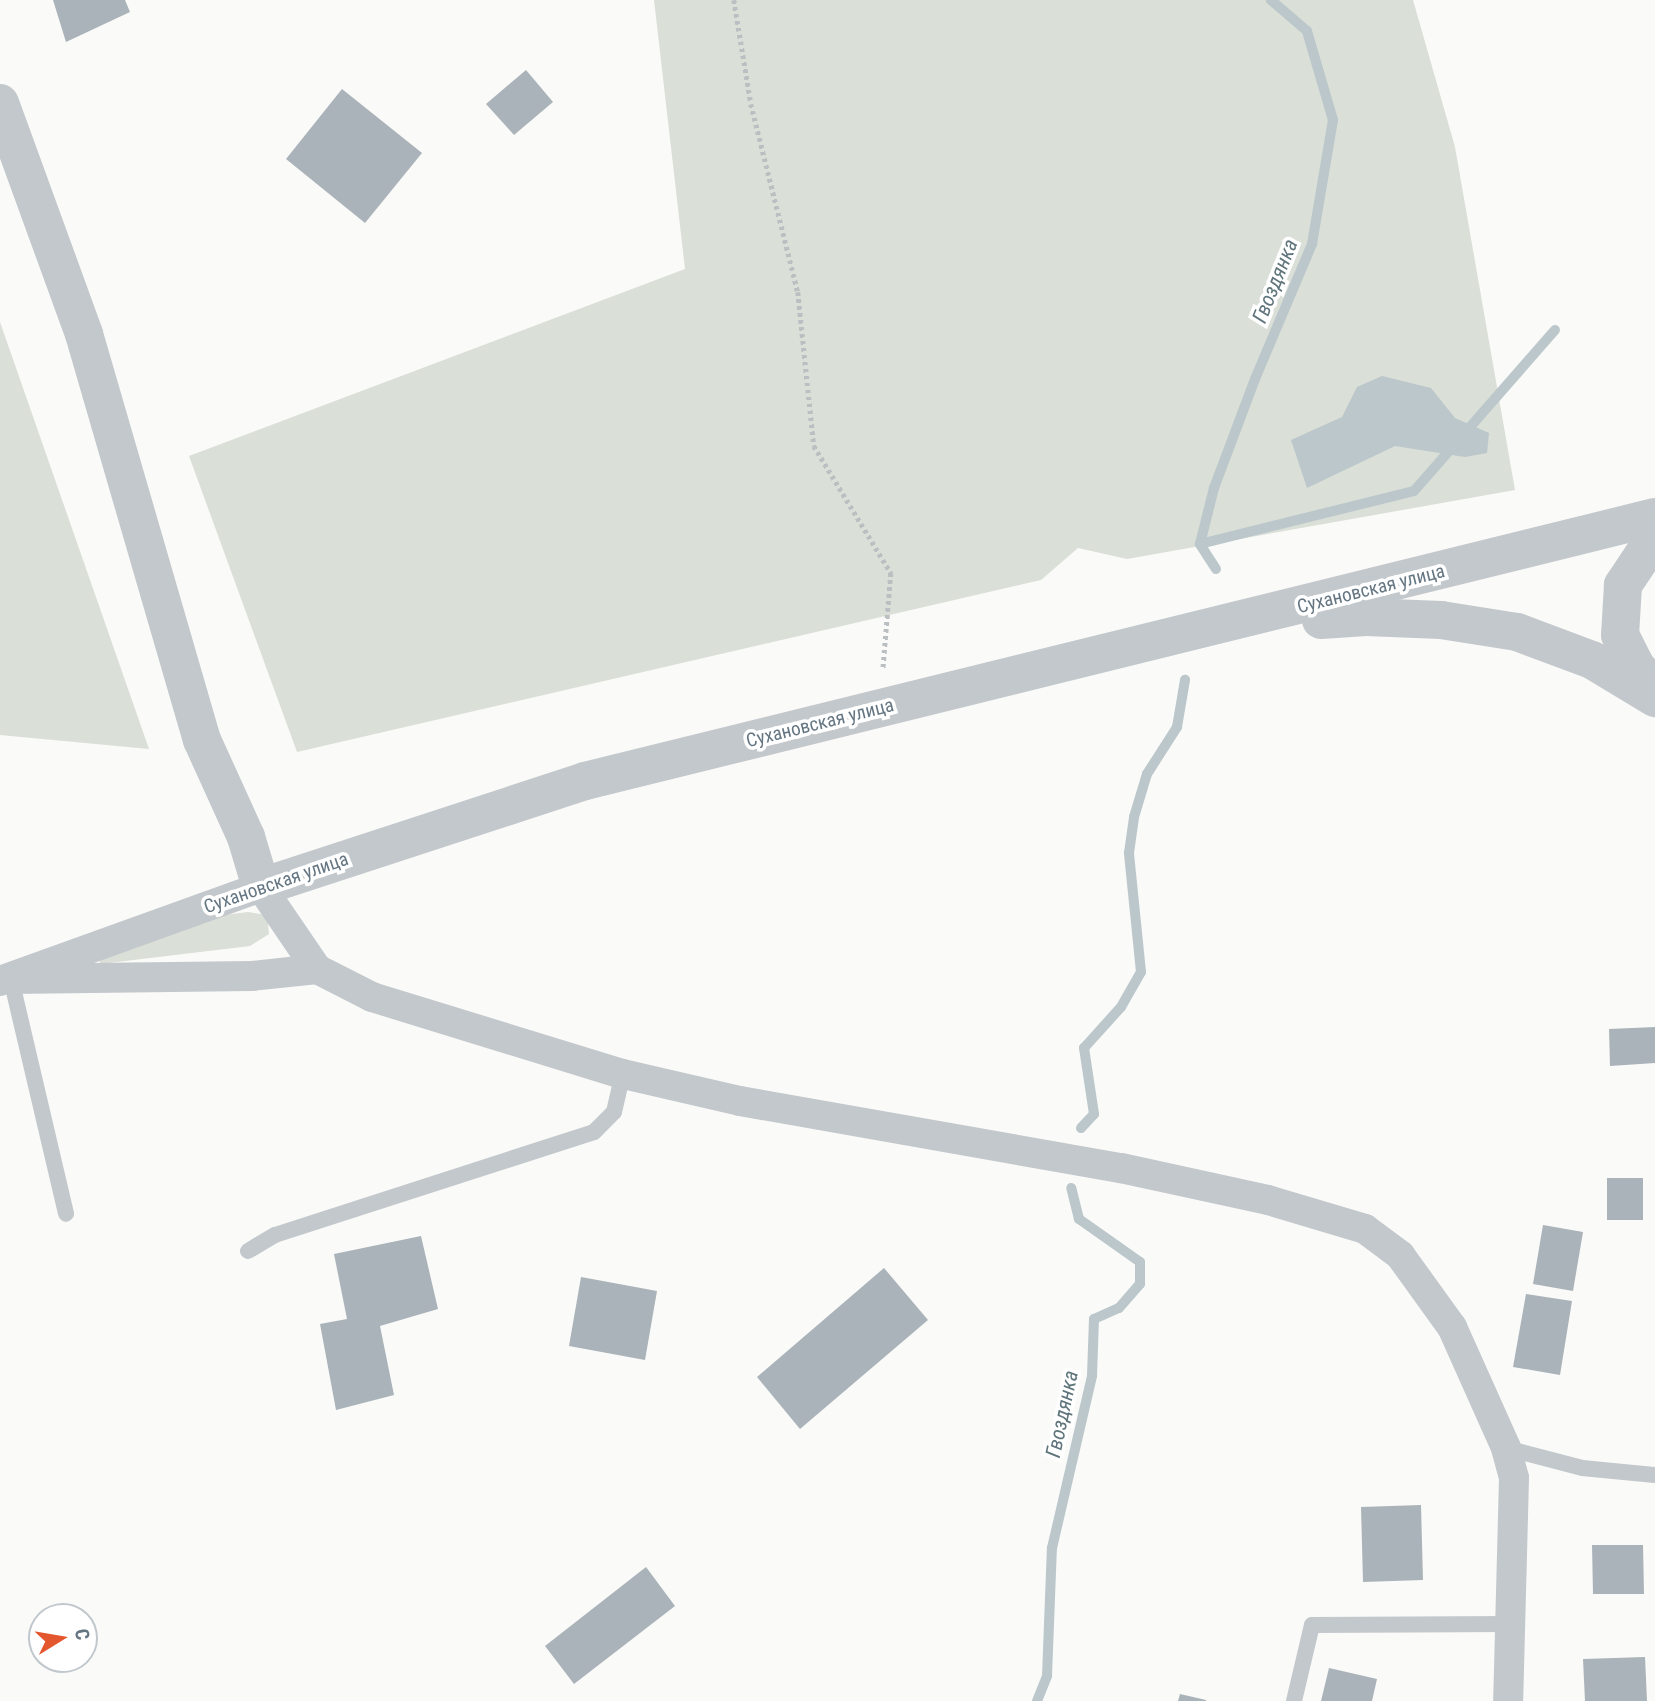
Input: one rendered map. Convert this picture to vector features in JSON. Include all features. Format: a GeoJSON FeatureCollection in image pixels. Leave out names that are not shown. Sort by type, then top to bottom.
{"type":"FeatureCollection","features":[{"type":"Feature","properties":{"kind":"street"},"geometry":{"type":"LineString","coordinates":[[0,103],[84,334],[202,740],[246,837],[261,887],[317,969],[372,997],[624,1074],[740,1101],[1121,1168],[1268,1200],[1366,1229],[1400,1255],[1451,1327],[1506,1448],[1514,1478],[1508,1701]]}},
{"type":"Feature","properties":{"kind":"street","name":"Сухановская улица"},"geometry":{"type":"LineString","coordinates":[[5,980],[261,887],[585,781],[1655,516]]}},
{"type":"Feature","properties":{"kind":"street"},"geometry":{"type":"LineString","coordinates":[[1655,537],[1623,585],[1620,635],[1636,667],[1655,686]]}},
{"type":"Feature","properties":{"kind":"street"},"geometry":{"type":"LineString","coordinates":[[1204,629],[1366,617],[1441,620],[1517,632],[1592,660],[1655,698]]}},
{"type":"Feature","properties":{"kind":"street"},"geometry":{"type":"LineString","coordinates":[[5,980],[252,976],[317,969]]}},
{"type":"Feature","properties":{"kind":"lane"},"geometry":{"type":"LineString","coordinates":[[5,980],[66,1214]]}},
{"type":"Feature","properties":{"kind":"lane"},"geometry":{"type":"LineString","coordinates":[[248,1251],[275,1235],[594,1132],[614,1112],[624,1074]]}},
{"type":"Feature","properties":{"kind":"lane"},"geometry":{"type":"LineString","coordinates":[[1506,1448],[1582,1468],[1655,1475]]}},
{"type":"Feature","properties":{"kind":"lane"},"geometry":{"type":"LineString","coordinates":[[1294,1701],[1312,1625],[1510,1624]]}},
{"type":"Feature","properties":{"kind":"path"},"geometry":{"type":"LineString","coordinates":[[734,0],[751,104],[798,292],[814,446],[891,573],[876,709]]}},
{"type":"Feature","properties":{"kind":"shaded area"},"geometry":{"type":"Polygon","coordinates":[[[654,0],[1413,0],[1455,147],[1515,490],[1127,559],[1078,548],[1041,580],[297,752],[189,456],[685,269],[654,0]]]}},
{"type":"Feature","properties":{"kind":"shaded area"},"geometry":{"type":"Polygon","coordinates":[[[0,322],[149,749],[0,735],[0,322]]]}},
{"type":"Feature","properties":{"kind":"shaded area"},"geometry":{"type":"Polygon","coordinates":[[[1382,376],[1431,388],[1455,418],[1489,433],[1487,453],[1465,457],[1395,446],[1307,488],[1291,440],[1342,417],[1357,387],[1382,376]]]}},
{"type":"Feature","properties":{"kind":"shaded area"},"geometry":{"type":"Polygon","coordinates":[[[248,912],[267,915],[269,934],[250,946],[100,964],[99,957],[224,915],[248,912]]]}},
{"type":"Feature","properties":{"kind":"building"},"geometry":{"type":"Polygon","coordinates":[[[53,0],[125,0],[130,12],[66,42],[53,0]]]}},
{"type":"Feature","properties":{"kind":"building"},"geometry":{"type":"Polygon","coordinates":[[[526,70],[553,102],[514,135],[486,104],[526,70]]]}},
{"type":"Feature","properties":{"kind":"building"},"geometry":{"type":"Polygon","coordinates":[[[342,89],[422,153],[365,223],[286,159],[342,89]]]}},
{"type":"Feature","properties":{"kind":"building"},"geometry":{"type":"Polygon","coordinates":[[[1655,1027],[1655,1063],[1610,1066],[1609,1029],[1655,1027]]]}},
{"type":"Feature","properties":{"kind":"building"},"geometry":{"type":"Polygon","coordinates":[[[1607,1178],[1643,1178],[1643,1220],[1607,1220],[1607,1178]]]}},
{"type":"Feature","properties":{"kind":"building"},"geometry":{"type":"Polygon","coordinates":[[[1543,1225],[1583,1232],[1573,1291],[1533,1284],[1543,1225]]]}},
{"type":"Feature","properties":{"kind":"building"},"geometry":{"type":"Polygon","coordinates":[[[421,1236],[438,1309],[380,1326],[394,1395],[336,1410],[320,1324],[347,1319],[334,1254],[421,1236]]]}},
{"type":"Feature","properties":{"kind":"building"},"geometry":{"type":"Polygon","coordinates":[[[884,1268],[928,1320],[800,1429],[757,1377],[884,1268]]]}},
{"type":"Feature","properties":{"kind":"building"},"geometry":{"type":"Polygon","coordinates":[[[581,1277],[657,1291],[645,1360],[569,1346],[581,1277]]]}},
{"type":"Feature","properties":{"kind":"building"},"geometry":{"type":"Polygon","coordinates":[[[1526,1294],[1572,1301],[1560,1375],[1513,1367],[1526,1294]]]}},
{"type":"Feature","properties":{"kind":"building"},"geometry":{"type":"Polygon","coordinates":[[[1421,1505],[1423,1580],[1363,1582],[1361,1507],[1421,1505]]]}},
{"type":"Feature","properties":{"kind":"building"},"geometry":{"type":"Polygon","coordinates":[[[1592,1545],[1643,1545],[1644,1594],[1593,1594],[1592,1545]]]}},
{"type":"Feature","properties":{"kind":"building"},"geometry":{"type":"Polygon","coordinates":[[[646,1567],[675,1606],[574,1684],[545,1646],[646,1567]]]}},
{"type":"Feature","properties":{"kind":"building"},"geometry":{"type":"Polygon","coordinates":[[[1645,1657],[1647,1701],[1585,1701],[1583,1659],[1645,1657]]]}},
{"type":"Feature","properties":{"kind":"building"},"geometry":{"type":"Polygon","coordinates":[[[1329,1668],[1377,1679],[1372,1701],[1321,1701],[1329,1668]]]}},
{"type":"Feature","properties":{"kind":"building"},"geometry":{"type":"Polygon","coordinates":[[[1180,1694],[1206,1700],[1206,1701],[1178,1701],[1180,1694]]]}},
{"type":"Feature","properties":{"kind":"waterway","name":"Гвоздянка"},"geometry":{"type":"LineString","coordinates":[[1200,544],[1214,488],[1255,379],[1312,244],[1333,120],[1307,31],[1271,0]]}},
{"type":"Feature","properties":{"kind":"waterway","name":"Гвоздянка"},"geometry":{"type":"LineString","coordinates":[[1216,569],[1200,544],[1414,491],[1555,330]]}},
{"type":"Feature","properties":{"kind":"waterway","name":"Гвоздянка"},"geometry":{"type":"LineString","coordinates":[[1081,1128],[1094,1114],[1084,1048],[1121,1007],[1141,972],[1129,853],[1134,817],[1147,774],[1177,727],[1185,680]]}},
{"type":"Feature","properties":{"kind":"waterway","name":"Гвоздянка"},"geometry":{"type":"LineString","coordinates":[[1037,1701],[1047,1676],[1052,1548],[1092,1376],[1094,1319],[1119,1308],[1140,1284],[1140,1262],[1079,1219],[1071,1188]]}}]}
